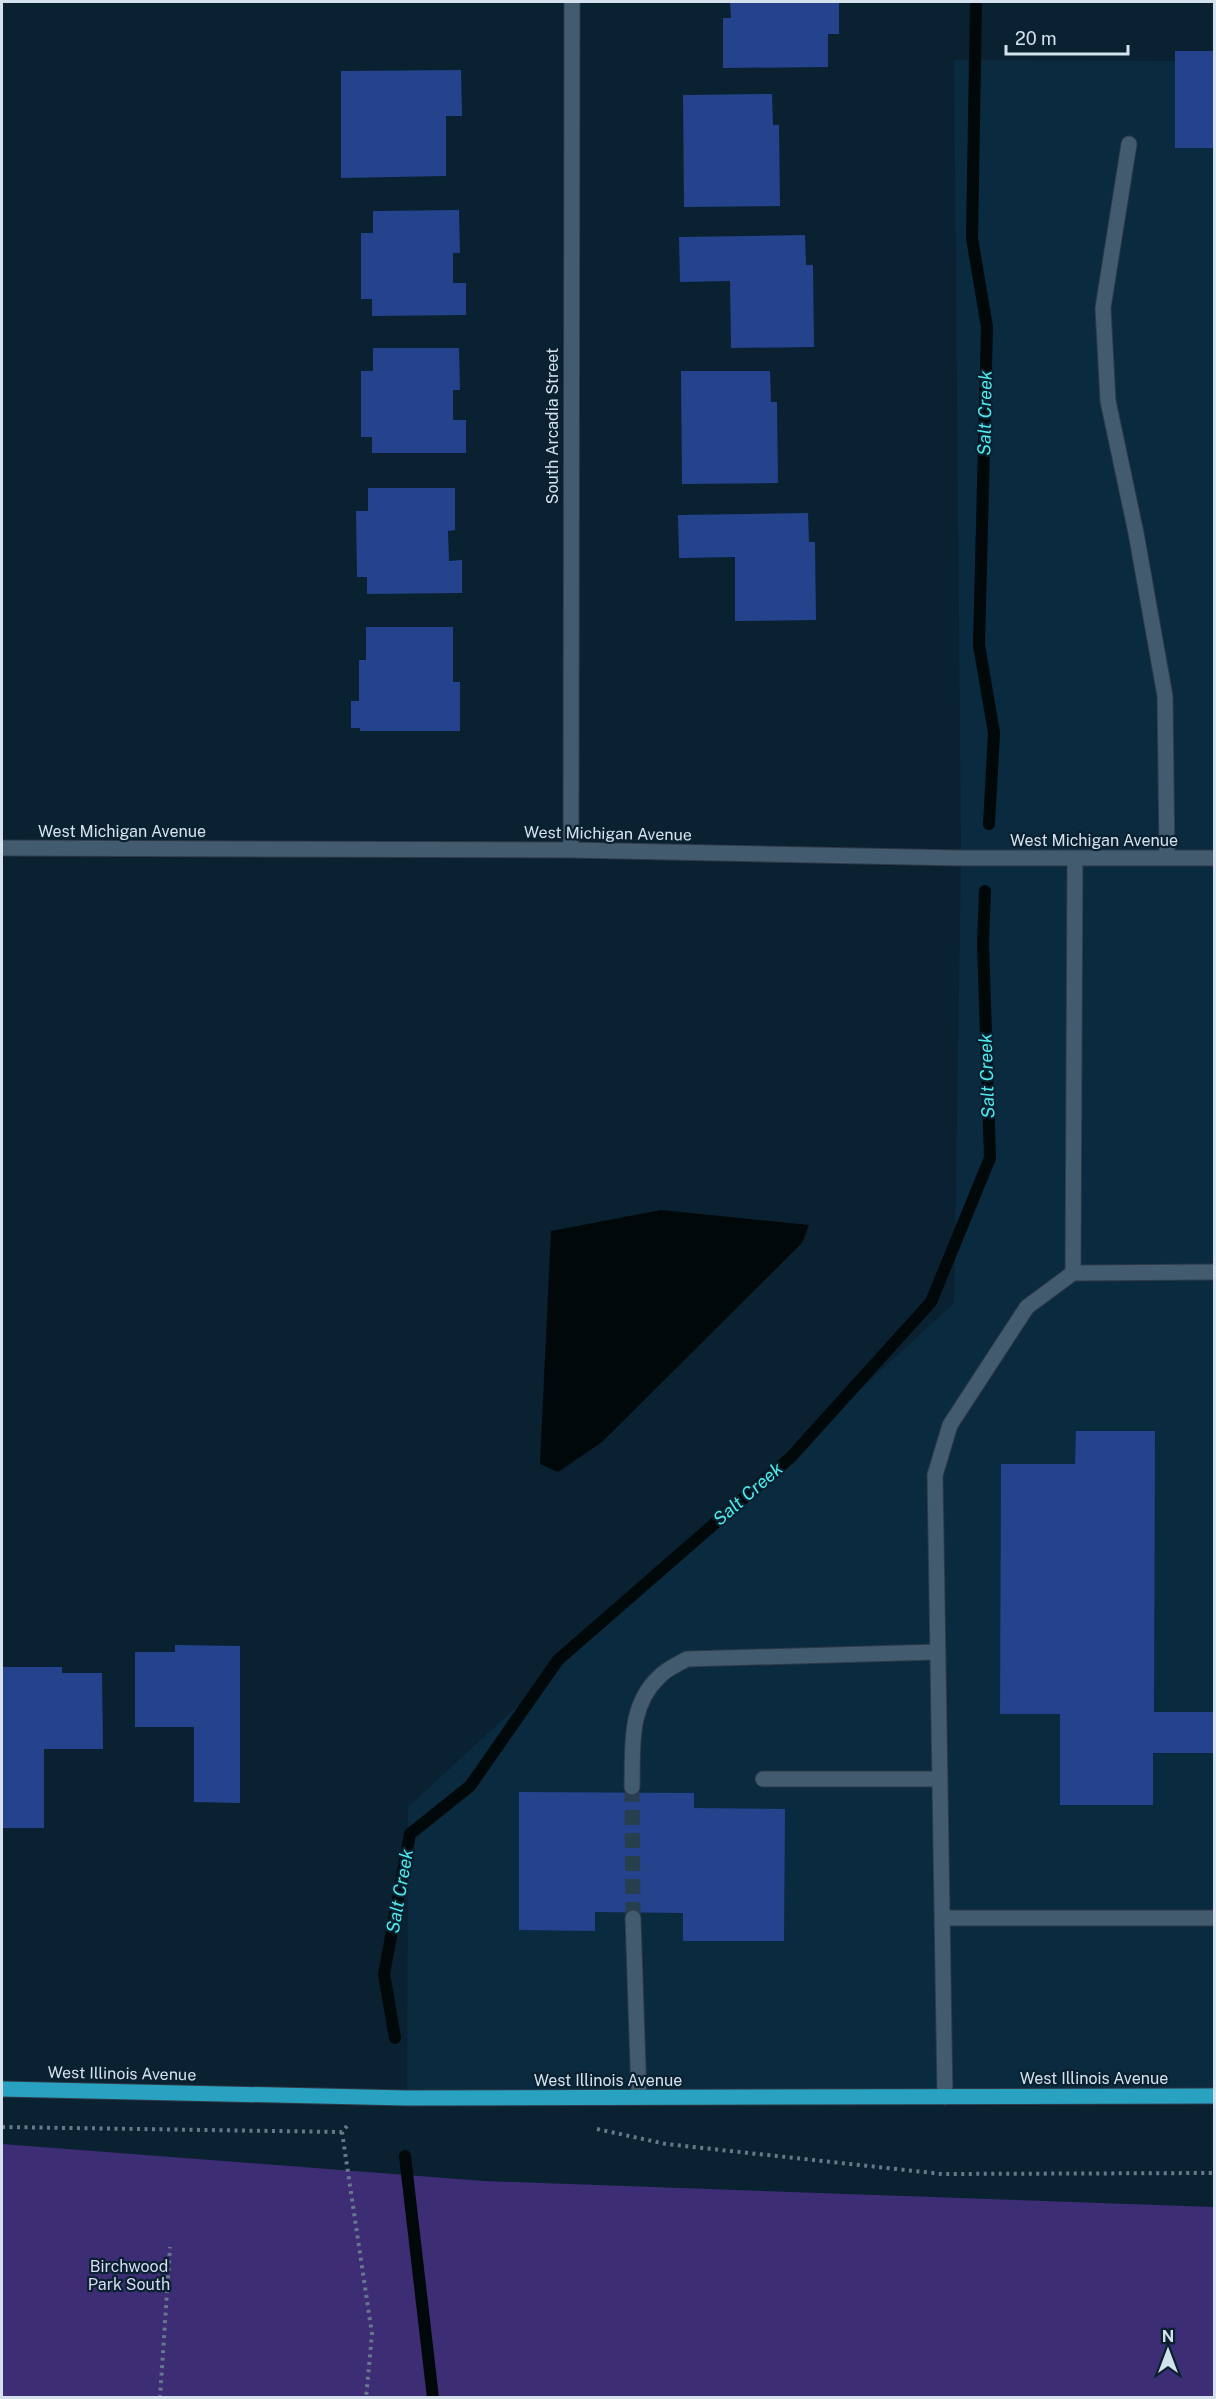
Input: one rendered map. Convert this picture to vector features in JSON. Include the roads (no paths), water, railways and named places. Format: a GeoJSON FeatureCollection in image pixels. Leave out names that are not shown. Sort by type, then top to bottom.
{"type":"FeatureCollection","features":[{"type":"Feature","properties":{"kind":"main road","name":"West Illinois Avenue"},"geometry":{"type":"LineString","coordinates":[[2,2089],[407,2098],[1215,2096]]}},
{"type":"Feature","properties":{"kind":"street","name":"South Arcadia Street"},"geometry":{"type":"LineString","coordinates":[[571,850],[572,2]]}},
{"type":"Feature","properties":{"kind":"street"},"geometry":{"type":"LineString","coordinates":[[1129,144],[1104,308],[1107,401],[1136,533],[1165,696],[1167,858]]}},
{"type":"Feature","properties":{"kind":"street","name":"West Michigan Avenue"},"geometry":{"type":"LineString","coordinates":[[2,848],[571,850],[1215,858]]}},
{"type":"Feature","properties":{"kind":"street"},"geometry":{"type":"LineString","coordinates":[[1073,1273],[1076,858]]}},
{"type":"Feature","properties":{"kind":"street"},"geometry":{"type":"LineString","coordinates":[[945,2097],[935,1475],[950,1425],[1027,1307],[1073,1273],[1215,1272]]}},
{"type":"Feature","properties":{"kind":"street"},"geometry":{"type":"LineString","coordinates":[[632,1787],[633,1730],[638,1706],[658,1677],[687,1659],[937,1652]]}},
{"type":"Feature","properties":{"kind":"street"},"geometry":{"type":"LineString","coordinates":[[763,1779],[939,1779]]}},
{"type":"Feature","properties":{"kind":"street"},"geometry":{"type":"LineString","coordinates":[[633,1918],[639,2097]]}},
{"type":"Feature","properties":{"kind":"street"},"geometry":{"type":"LineString","coordinates":[[942,1918],[1215,1918]]}},
{"type":"Feature","properties":{"kind":"waterway","name":"Salt Creek"},"geometry":{"type":"LineString","coordinates":[[976,2],[972,238],[987,327],[979,645],[994,733],[989,824]]}},
{"type":"Feature","properties":{"kind":"waterway","name":"Salt Creek"},"geometry":{"type":"LineString","coordinates":[[395,2038],[384,1974],[410,1834],[470,1786],[558,1660],[791,1457],[931,1302],[990,1158],[983,943],[985,891]]}},
{"type":"Feature","properties":{"kind":"waterway","name":"Salt Creek"},"geometry":{"type":"LineString","coordinates":[[405,2156],[433,2398]]}},
{"type":"Feature","properties":{"kind":"tunnel"},"geometry":{"type":"LineString","coordinates":[[632,1787],[633,1918]]}},
{"type":"Feature","properties":{"kind":"park label","name":"Birchwood Park South"},"geometry":{"type":"Point","coordinates":[129,2275]}}]}
